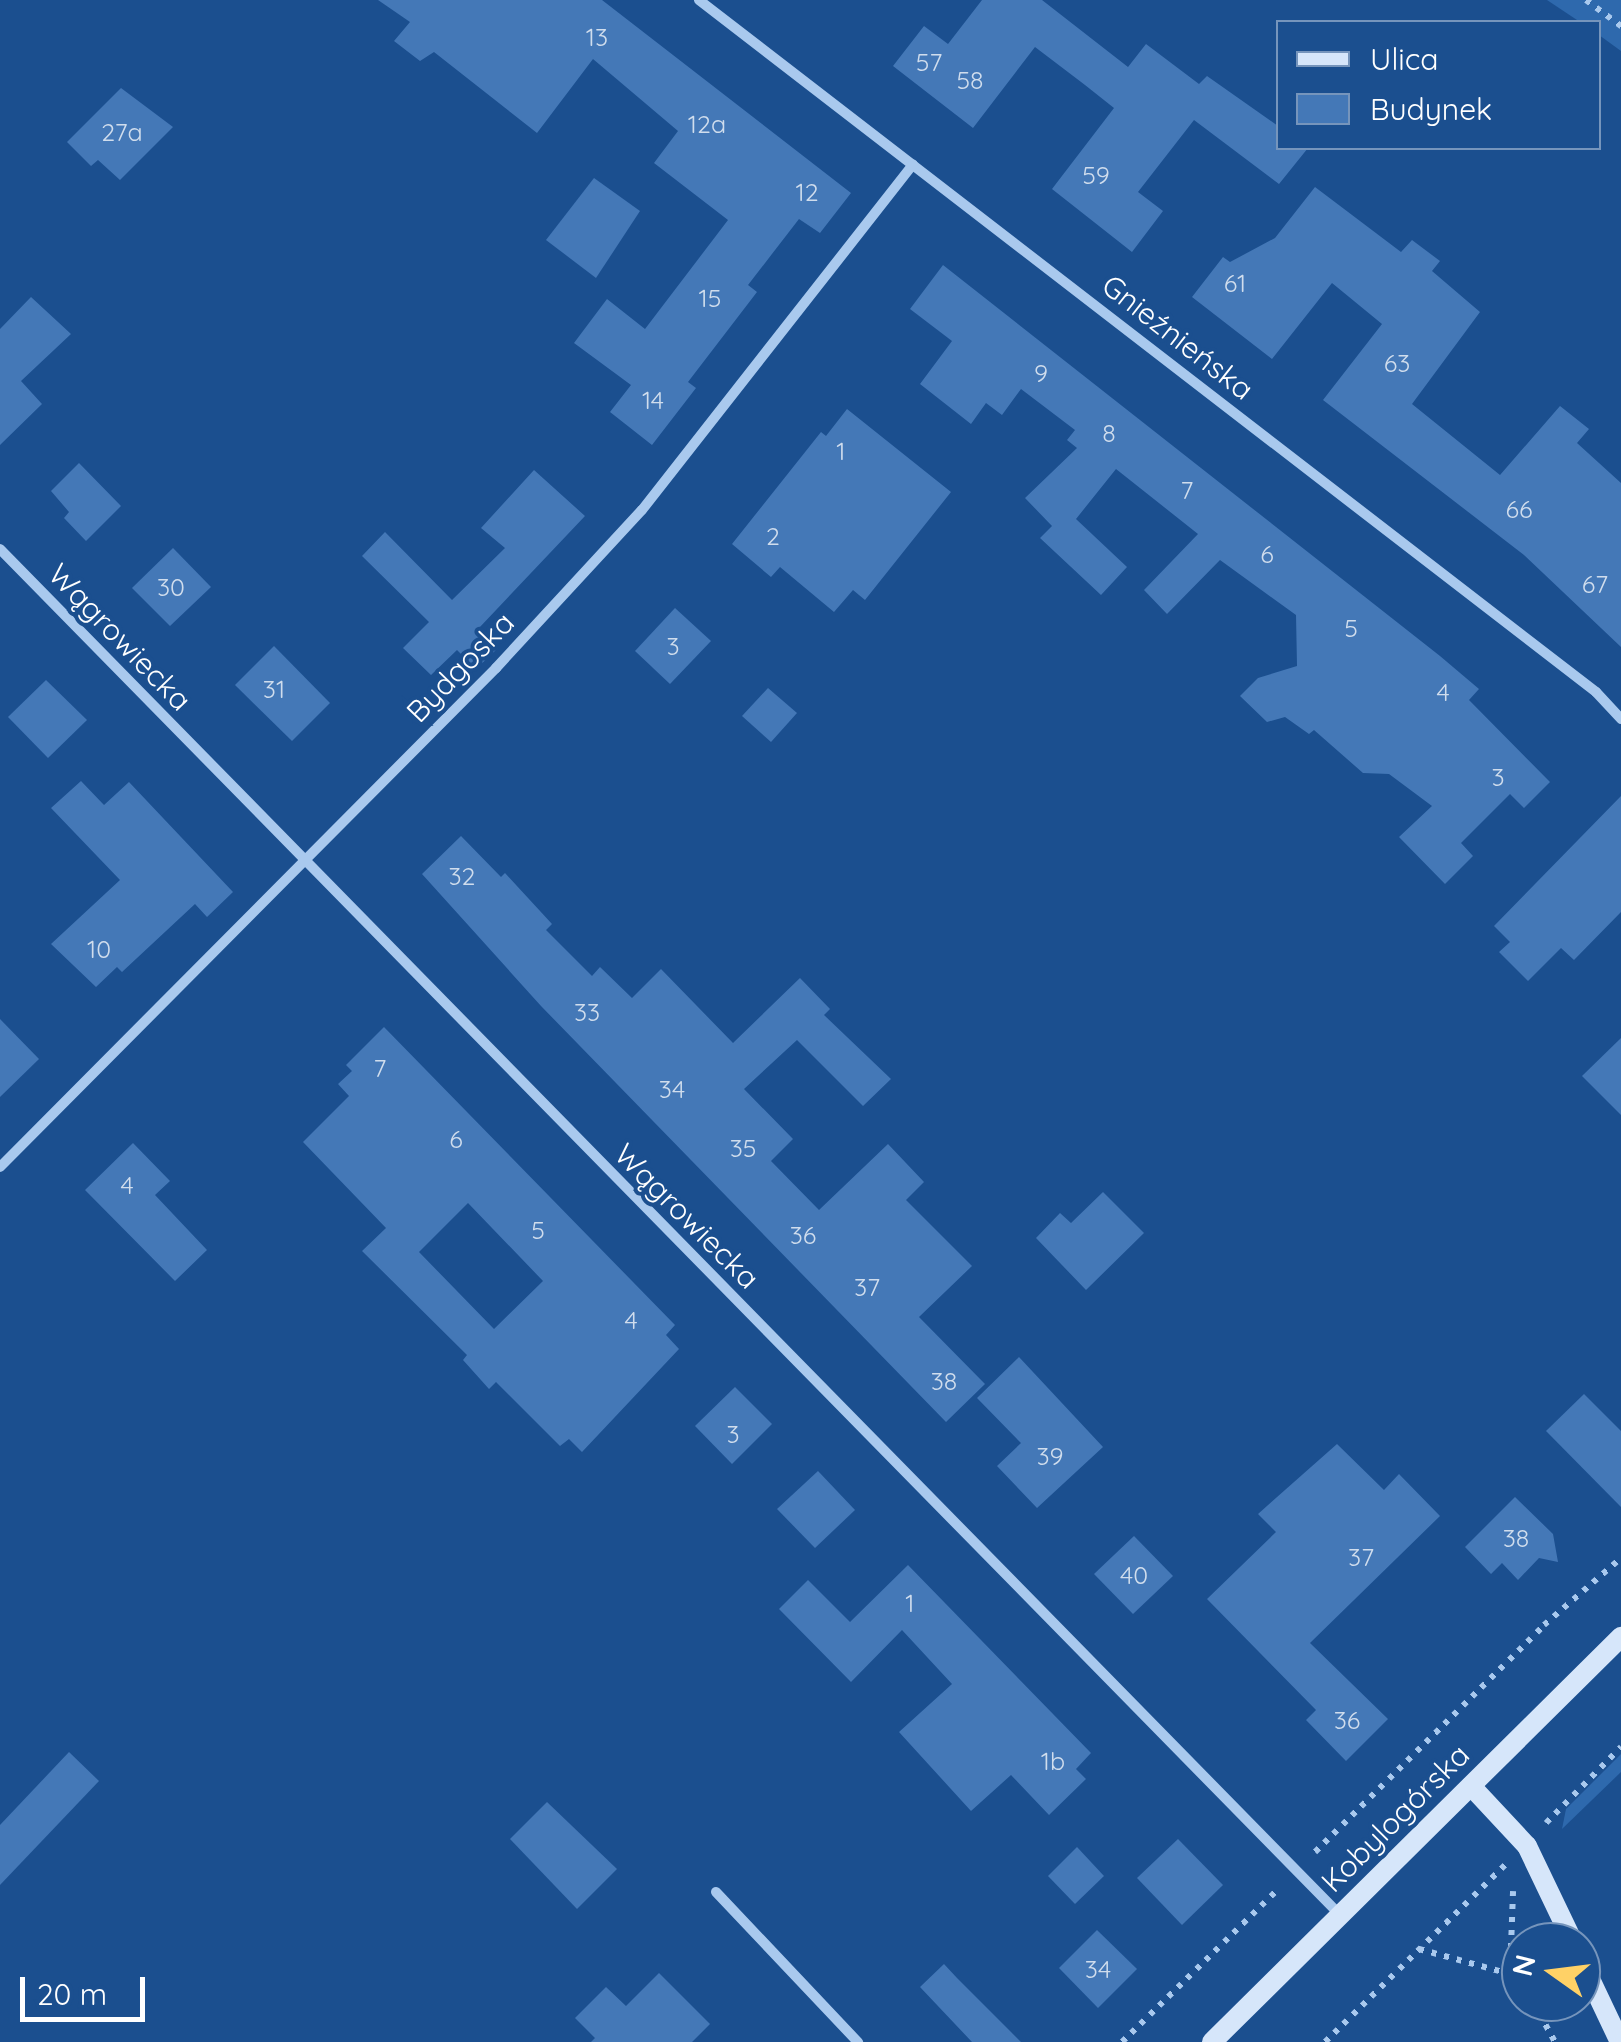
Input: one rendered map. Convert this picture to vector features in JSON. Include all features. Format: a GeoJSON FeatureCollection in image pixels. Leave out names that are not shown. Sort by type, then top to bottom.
{"type":"FeatureCollection","features":[{"type":"Feature","properties":{"kind":"street","name":"Gnieźnieńska"},"geometry":{"type":"LineString","coordinates":[[698,0],[1596,692],[1621,718]]}},
{"type":"Feature","properties":{"kind":"street","name":"Bydgoska"},"geometry":{"type":"LineString","coordinates":[[0,1167],[496,668],[642,510],[914,164]]}},
{"type":"Feature","properties":{"kind":"street","name":"Wągrowiecka"},"geometry":{"type":"LineString","coordinates":[[0,549],[1340,1916]]}},
{"type":"Feature","properties":{"kind":"street","name":"Kobylogórska"},"geometry":{"type":"LineString","coordinates":[[1212,2042],[1621,1637]]}},
{"type":"Feature","properties":{"kind":"street"},"geometry":{"type":"LineString","coordinates":[[1471,1786],[1527,1846],[1563,1922]]}},
{"type":"Feature","properties":{"kind":"street"},"geometry":{"type":"LineString","coordinates":[[716,1892],[858,2042]]}},
{"type":"Feature","properties":{"kind":"street"},"geometry":{"type":"LineString","coordinates":[[1601,2002],[1620,2042]]}},
{"type":"Feature","properties":{"kind":"path"},"geometry":{"type":"LineString","coordinates":[[1586,0],[1621,26]]}},
{"type":"Feature","properties":{"kind":"path"},"geometry":{"type":"LineString","coordinates":[[1122,2042],[1544,1625],[1621,1558]]}},
{"type":"Feature","properties":{"kind":"path"},"geometry":{"type":"LineString","coordinates":[[1325,2042],[1417,1948],[1527,1846],[1621,1747]]}},
{"type":"Feature","properties":{"kind":"path"},"geometry":{"type":"LineString","coordinates":[[1498,1870],[1513,1884],[1512,1922]]}},
{"type":"Feature","properties":{"kind":"path"},"geometry":{"type":"LineString","coordinates":[[1417,1948],[1501,1971]]}},
{"type":"Feature","properties":{"kind":"shaded area"},"geometry":{"type":"Polygon","coordinates":[[[1547,0],[1621,0],[1621,51],[1601,36],[1601,20],[1577,20],[1547,0]]]}},
{"type":"Feature","properties":{"kind":"shaded area"},"geometry":{"type":"Polygon","coordinates":[[[1621,1754],[1621,1772],[1562,1829],[1566,1809],[1621,1754]]]}},
{"type":"Feature","properties":{"kind":"building"},"geometry":{"type":"Polygon","coordinates":[[[378,0],[602,0],[851,193],[820,233],[799,219],[748,285],[757,292],[688,382],[696,388],[652,445],[610,412],[631,385],[574,343],[607,299],[645,329],[728,220],[654,163],[678,131],[593,59],[537,133],[434,52],[420,61],[394,41],[410,22],[378,0]]]}},
{"type":"Feature","properties":{"kind":"building"},"geometry":{"type":"Polygon","coordinates":[[[982,0],[1042,0],[1128,67],[1146,44],[1199,84],[1207,76],[1276,125],[1276,150],[1306,150],[1279,184],[1194,120],[1138,192],[1163,211],[1132,252],[1052,189],[1114,108],[1035,47],[973,128],[893,66],[924,26],[948,44],[982,0]]]}},
{"type":"Feature","properties":{"kind":"building"},"geometry":{"type":"Polygon","coordinates":[[[121,88],[173,127],[120,180],[98,160],[91,166],[67,142],[121,88]]]}},
{"type":"Feature","properties":{"kind":"building"},"geometry":{"type":"Polygon","coordinates":[[[594,178],[640,211],[596,278],[546,240],[594,178]]]}},
{"type":"Feature","properties":{"kind":"building"},"geometry":{"type":"Polygon","coordinates":[[[1315,187],[1401,252],[1412,240],[1440,261],[1432,271],[1480,312],[1412,404],[1500,475],[1560,406],[1589,429],[1577,443],[1621,483],[1621,647],[1524,555],[1323,400],[1382,324],[1332,283],[1272,359],[1192,297],[1223,257],[1230,262],[1275,238],[1315,187]]]}},
{"type":"Feature","properties":{"kind":"building"},"geometry":{"type":"Polygon","coordinates":[[[943,265],[1479,689],[1469,700],[1550,782],[1524,808],[1510,794],[1461,843],[1473,856],[1445,884],[1399,837],[1432,806],[1389,774],[1363,773],[1314,730],[1309,734],[1285,717],[1267,722],[1240,696],[1258,678],[1297,666],[1296,615],[1220,560],[1167,614],[1144,590],[1198,534],[1116,469],[1076,519],[1127,567],[1101,595],[1040,538],[1052,526],[1025,498],[1077,448],[1067,440],[1075,430],[1021,389],[1002,415],[986,403],[971,424],[920,384],[952,341],[910,309],[943,265]]]}},
{"type":"Feature","properties":{"kind":"building"},"geometry":{"type":"Polygon","coordinates":[[[31,297],[71,334],[21,381],[42,404],[0,445],[0,329],[31,297]]]}},
{"type":"Feature","properties":{"kind":"building"},"geometry":{"type":"Polygon","coordinates":[[[847,409],[951,492],[865,600],[853,590],[834,612],[780,567],[771,577],[732,544],[821,432],[826,436],[847,409]]]}},
{"type":"Feature","properties":{"kind":"building"},"geometry":{"type":"Polygon","coordinates":[[[79,463],[121,506],[86,541],[64,518],[69,512],[51,491],[79,463]]]}},
{"type":"Feature","properties":{"kind":"building"},"geometry":{"type":"Polygon","coordinates":[[[534,470],[585,516],[479,628],[498,648],[476,669],[457,650],[431,675],[403,648],[429,622],[362,556],[385,532],[452,600],[505,548],[481,528],[534,470]]]}},
{"type":"Feature","properties":{"kind":"building"},"geometry":{"type":"Polygon","coordinates":[[[173,548],[211,587],[170,626],[132,588],[173,548]]]}},
{"type":"Feature","properties":{"kind":"building"},"geometry":{"type":"Polygon","coordinates":[[[675,608],[711,641],[670,684],[635,651],[675,608]]]}},
{"type":"Feature","properties":{"kind":"building"},"geometry":{"type":"Polygon","coordinates":[[[274,646],[330,703],[292,741],[235,685],[274,646]]]}},
{"type":"Feature","properties":{"kind":"building"},"geometry":{"type":"Polygon","coordinates":[[[46,680],[87,720],[48,758],[8,717],[46,680]]]}},
{"type":"Feature","properties":{"kind":"building"},"geometry":{"type":"Polygon","coordinates":[[[768,688],[797,713],[771,742],[742,716],[768,688]]]}},
{"type":"Feature","properties":{"kind":"building"},"geometry":{"type":"Polygon","coordinates":[[[81,781],[104,805],[129,782],[233,892],[207,917],[195,904],[122,972],[117,967],[96,987],[51,944],[120,880],[51,808],[81,781]]]}},
{"type":"Feature","properties":{"kind":"building"},"geometry":{"type":"Polygon","coordinates":[[[1621,796],[1621,912],[1574,960],[1561,948],[1528,981],[1499,952],[1510,942],[1494,926],[1621,796]]]}},
{"type":"Feature","properties":{"kind":"building"},"geometry":{"type":"Polygon","coordinates":[[[461,836],[501,877],[505,873],[552,924],[546,930],[592,976],[600,967],[632,998],[661,969],[733,1043],[800,978],[830,1009],[824,1015],[891,1079],[863,1106],[797,1040],[744,1089],[793,1139],[771,1161],[819,1210],[888,1144],[924,1182],[906,1200],[972,1266],[919,1317],[985,1384],[946,1422],[541,1006],[422,874],[461,836]]]}},
{"type":"Feature","properties":{"kind":"building"},"geometry":{"type":"Polygon","coordinates":[[[0,1019],[39,1059],[0,1097],[0,1019]]]}},
{"type":"Feature","properties":{"kind":"building"},"geometry":{"type":"Polygon","coordinates":[[[384,1027],[675,1325],[666,1335],[679,1349],[582,1452],[569,1439],[560,1446],[496,1382],[489,1389],[463,1360],[467,1355],[362,1251],[386,1228],[303,1142],[349,1096],[338,1084],[352,1071],[346,1065],[384,1027]],[[468,1203],[419,1252],[494,1329],[543,1281],[468,1203]]]}},
{"type":"Feature","properties":{"kind":"building"},"geometry":{"type":"Polygon","coordinates":[[[1621,1038],[1621,1115],[1582,1076],[1621,1038]]]}},
{"type":"Feature","properties":{"kind":"building"},"geometry":{"type":"Polygon","coordinates":[[[133,1143],[170,1181],[155,1195],[207,1250],[175,1281],[85,1190],[133,1143]]]}},
{"type":"Feature","properties":{"kind":"building"},"geometry":{"type":"Polygon","coordinates":[[[1103,1192],[1144,1233],[1086,1290],[1036,1238],[1060,1213],[1071,1223],[1103,1192]]]}},
{"type":"Feature","properties":{"kind":"building"},"geometry":{"type":"Polygon","coordinates":[[[1019,1357],[1103,1447],[1037,1508],[997,1466],[1021,1443],[977,1398],[1019,1357]]]}},
{"type":"Feature","properties":{"kind":"building"},"geometry":{"type":"Polygon","coordinates":[[[735,1387],[772,1424],[732,1464],[695,1426],[735,1387]]]}},
{"type":"Feature","properties":{"kind":"building"},"geometry":{"type":"Polygon","coordinates":[[[1584,1394],[1621,1431],[1621,1507],[1546,1431],[1584,1394]]]}},
{"type":"Feature","properties":{"kind":"building"},"geometry":{"type":"Polygon","coordinates":[[[1337,1444],[1384,1490],[1399,1474],[1440,1516],[1310,1643],[1388,1719],[1346,1761],[1306,1720],[1316,1710],[1207,1599],[1276,1532],[1258,1514],[1337,1444]]]}},
{"type":"Feature","properties":{"kind":"building"},"geometry":{"type":"Polygon","coordinates":[[[818,1471],[855,1510],[815,1548],[777,1509],[818,1471]]]}},
{"type":"Feature","properties":{"kind":"building"},"geometry":{"type":"Polygon","coordinates":[[[1515,1497],[1553,1534],[1558,1562],[1539,1558],[1518,1580],[1502,1563],[1491,1574],[1465,1547],[1515,1497]]]}},
{"type":"Feature","properties":{"kind":"building"},"geometry":{"type":"Polygon","coordinates":[[[1134,1536],[1173,1576],[1133,1614],[1094,1574],[1134,1536]]]}},
{"type":"Feature","properties":{"kind":"building"},"geometry":{"type":"Polygon","coordinates":[[[908,1565],[1091,1753],[1076,1769],[1086,1779],[1049,1815],[1011,1775],[971,1811],[899,1732],[952,1684],[902,1630],[851,1682],[779,1609],[808,1580],[850,1622],[908,1565]]]}},
{"type":"Feature","properties":{"kind":"building"},"geometry":{"type":"Polygon","coordinates":[[[69,1752],[99,1781],[0,1885],[0,1825],[69,1752]]]}},
{"type":"Feature","properties":{"kind":"building"},"geometry":{"type":"Polygon","coordinates":[[[547,1802],[617,1869],[577,1909],[510,1839],[547,1802]]]}},
{"type":"Feature","properties":{"kind":"building"},"geometry":{"type":"Polygon","coordinates":[[[1178,1839],[1223,1885],[1182,1925],[1137,1878],[1178,1839]]]}},
{"type":"Feature","properties":{"kind":"building"},"geometry":{"type":"Polygon","coordinates":[[[1077,1847],[1104,1876],[1075,1904],[1048,1876],[1077,1847]]]}},
{"type":"Feature","properties":{"kind":"building"},"geometry":{"type":"Polygon","coordinates":[[[1097,1930],[1137,1969],[1098,2008],[1059,1968],[1097,1930]]]}},
{"type":"Feature","properties":{"kind":"building"},"geometry":{"type":"Polygon","coordinates":[[[944,1964],[1021,2042],[972,2042],[920,1987],[944,1964]]]}},
{"type":"Feature","properties":{"kind":"building"},"geometry":{"type":"Polygon","coordinates":[[[659,1973],[710,2024],[692,2042],[591,2042],[595,2038],[575,2018],[606,1987],[626,2006],[659,1973]]]}}]}
